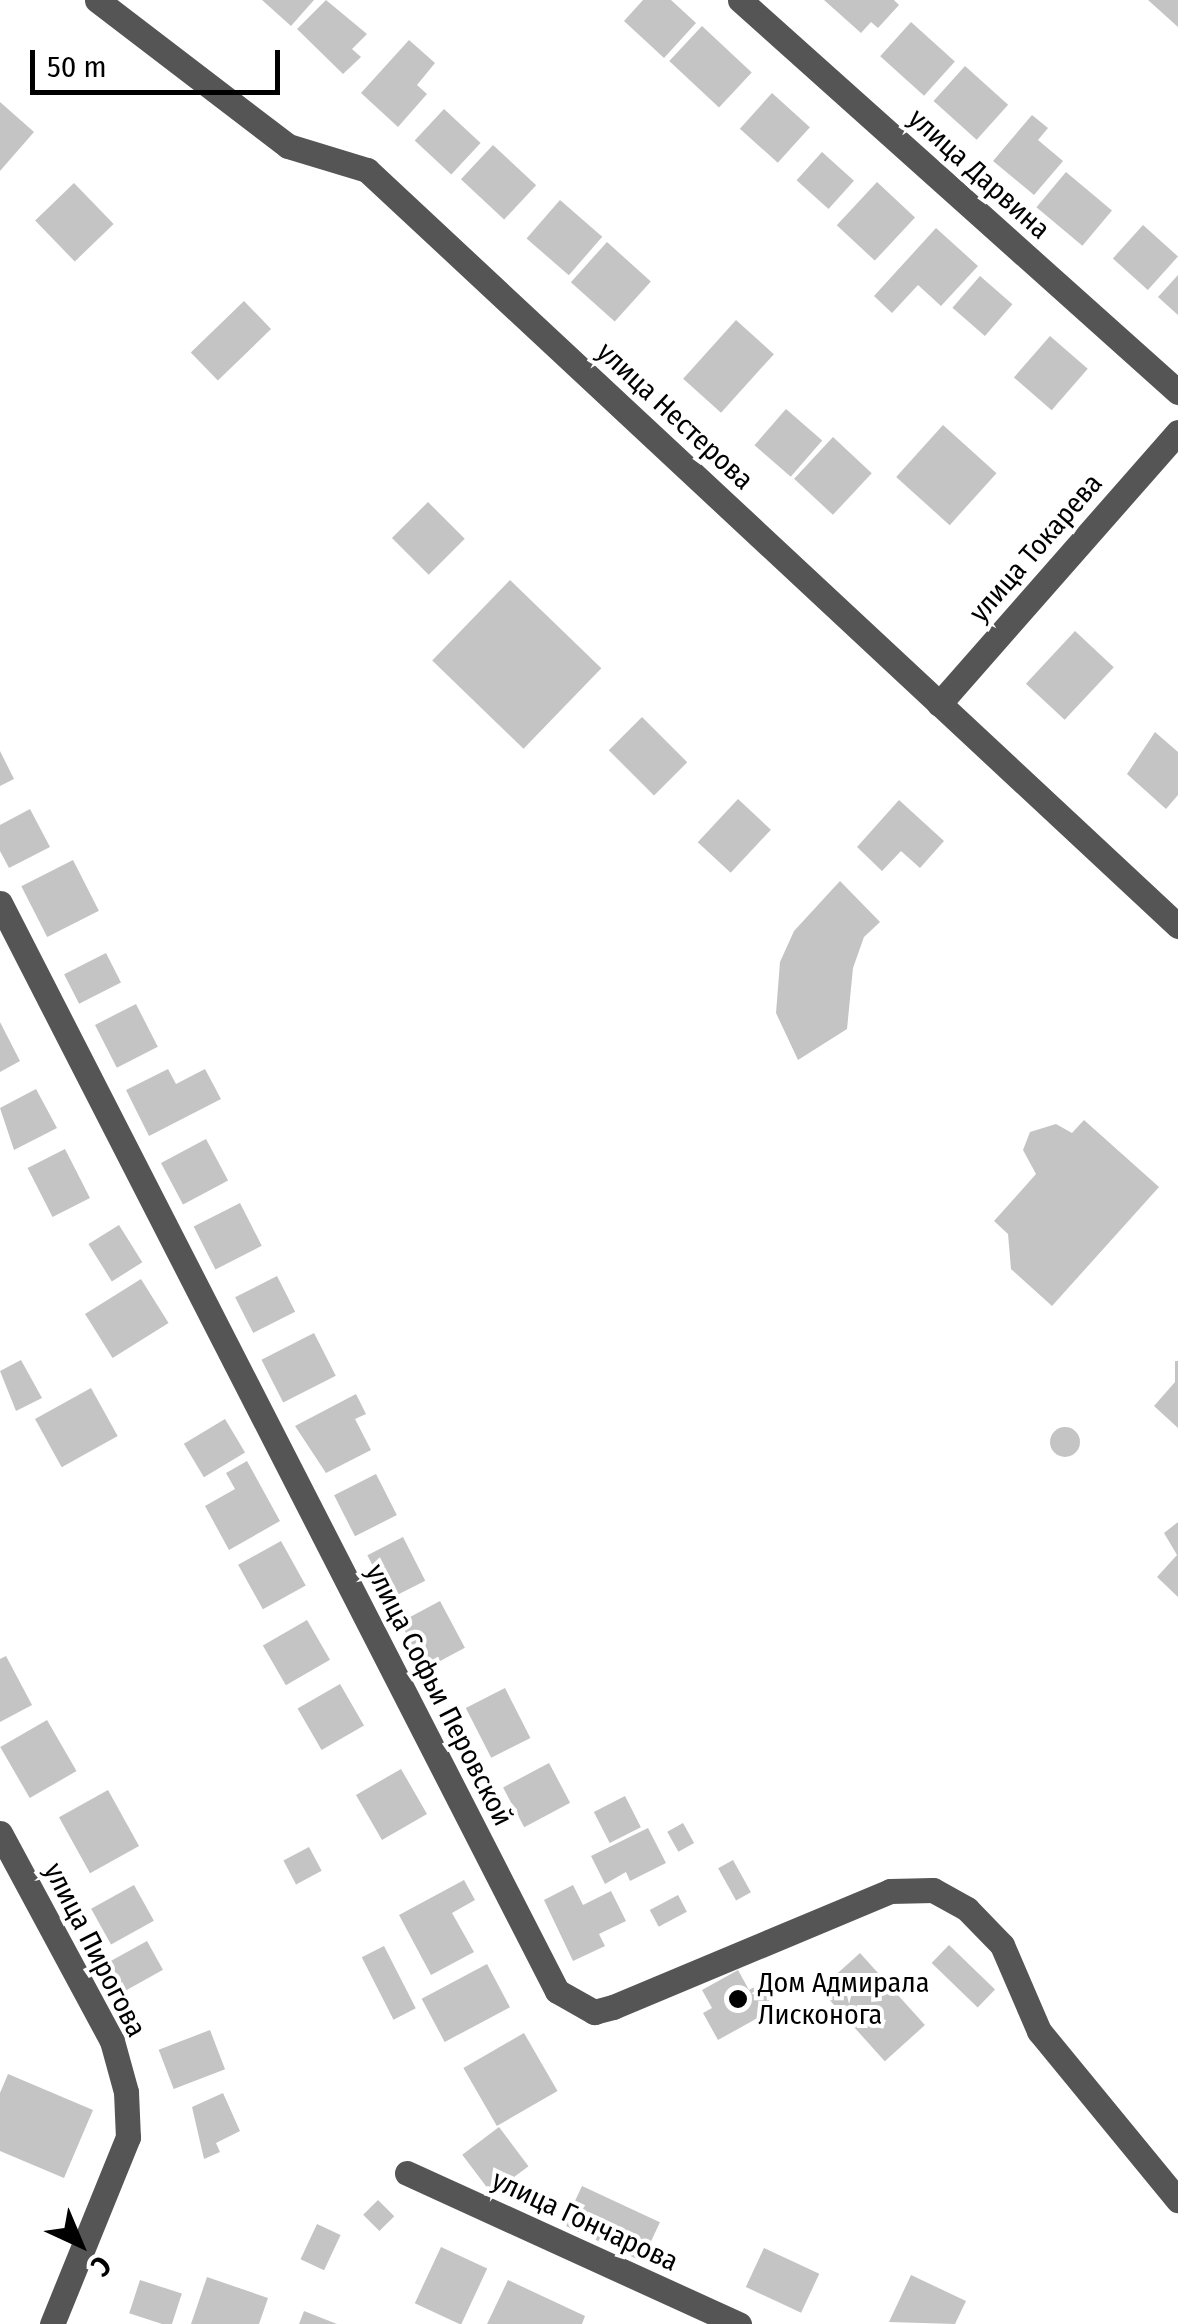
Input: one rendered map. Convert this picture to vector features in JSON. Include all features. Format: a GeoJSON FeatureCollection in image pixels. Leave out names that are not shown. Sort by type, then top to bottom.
{"type":"FeatureCollection","features":[{"type":"Feature","properties":{"kind":"street","name":"улица Нестерова"},"geometry":{"type":"LineString","coordinates":[[96,0],[288,146],[367,170],[1178,926]]}},
{"type":"Feature","properties":{"kind":"street","name":"улица Дарвина"},"geometry":{"type":"LineString","coordinates":[[740,0],[1178,392]]}},
{"type":"Feature","properties":{"kind":"street","name":"улица Токарева"},"geometry":{"type":"LineString","coordinates":[[939,704],[1178,432]]}},
{"type":"Feature","properties":{"kind":"street","name":"улица Софьи Перовской"},"geometry":{"type":"LineString","coordinates":[[0,903],[557,1991],[594,2012],[613,2007],[890,1891],[933,1890],[966,1909],[1002,1945],[1039,2031],[1178,2200]]}},
{"type":"Feature","properties":{"kind":"street","name":"улица Пирогова"},"geometry":{"type":"LineString","coordinates":[[0,1832],[112,2042],[126,2092],[128,2138],[52,2324]]}},
{"type":"Feature","properties":{"kind":"street","name":"улица Гончарова"},"geometry":{"type":"LineString","coordinates":[[406,2173],[739,2324]]}},
{"type":"Feature","properties":{"kind":"building"},"geometry":{"type":"Polygon","coordinates":[[[262,0],[314,0],[291,26],[262,0]]]}},
{"type":"Feature","properties":{"kind":"building"},"geometry":{"type":"Polygon","coordinates":[[[326,0],[367,34],[352,49],[361,57],[343,74],[297,29],[326,0]]]}},
{"type":"Feature","properties":{"kind":"building"},"geometry":{"type":"Polygon","coordinates":[[[643,0],[671,0],[696,23],[664,58],[624,21],[643,0]]]}},
{"type":"Feature","properties":{"kind":"building"},"geometry":{"type":"Polygon","coordinates":[[[824,0],[894,0],[899,5],[878,28],[871,22],[861,33],[824,0]]]}},
{"type":"Feature","properties":{"kind":"building"},"geometry":{"type":"Polygon","coordinates":[[[1148,0],[1178,0],[1178,27],[1148,0]]]}},
{"type":"Feature","properties":{"kind":"building"},"geometry":{"type":"Polygon","coordinates":[[[911,22],[955,61],[924,96],[880,56],[911,22]]]}},
{"type":"Feature","properties":{"kind":"building"},"geometry":{"type":"Polygon","coordinates":[[[702,26],[752,72],[719,107],[669,61],[702,26]]]}},
{"type":"Feature","properties":{"kind":"building"},"geometry":{"type":"Polygon","coordinates":[[[409,40],[435,63],[417,85],[427,94],[398,127],[361,93],[409,40]]]}},
{"type":"Feature","properties":{"kind":"building"},"geometry":{"type":"Polygon","coordinates":[[[965,66],[1008,105],[977,140],[934,101],[965,66]]]}},
{"type":"Feature","properties":{"kind":"building"},"geometry":{"type":"Polygon","coordinates":[[[772,93],[810,127],[778,163],[740,129],[772,93]]]}},
{"type":"Feature","properties":{"kind":"building"},"geometry":{"type":"Polygon","coordinates":[[[0,102],[34,132],[0,171],[0,102]]]}},
{"type":"Feature","properties":{"kind":"building"},"geometry":{"type":"Polygon","coordinates":[[[444,109],[481,143],[451,175],[415,140],[444,109]]]}},
{"type":"Feature","properties":{"kind":"building"},"geometry":{"type":"Polygon","coordinates":[[[1032,115],[1048,128],[1038,140],[1063,161],[1034,195],[993,161],[1032,115]]]}},
{"type":"Feature","properties":{"kind":"building"},"geometry":{"type":"Polygon","coordinates":[[[493,145],[536,185],[504,220],[461,179],[493,145]]]}},
{"type":"Feature","properties":{"kind":"building"},"geometry":{"type":"Polygon","coordinates":[[[822,152],[854,181],[829,209],[797,180],[822,152]]]}},
{"type":"Feature","properties":{"kind":"building"},"geometry":{"type":"Polygon","coordinates":[[[1066,172],[1112,211],[1082,246],[1036,207],[1066,172]]]}},
{"type":"Feature","properties":{"kind":"building"},"geometry":{"type":"Polygon","coordinates":[[[877,182],[915,217],[875,261],[837,225],[877,182]]]}},
{"type":"Feature","properties":{"kind":"building"},"geometry":{"type":"Polygon","coordinates":[[[74,183],[114,224],[75,262],[35,221],[74,183]]]}},
{"type":"Feature","properties":{"kind":"building"},"geometry":{"type":"Polygon","coordinates":[[[560,200],[602,237],[569,275],[527,238],[560,200]]]}},
{"type":"Feature","properties":{"kind":"building"},"geometry":{"type":"Polygon","coordinates":[[[1143,225],[1178,256],[1148,290],[1113,258],[1143,225]]]}},
{"type":"Feature","properties":{"kind":"building"},"geometry":{"type":"Polygon","coordinates":[[[936,228],[978,266],[941,306],[918,285],[892,313],[874,296],[936,228]]]}},
{"type":"Feature","properties":{"kind":"building"},"geometry":{"type":"Polygon","coordinates":[[[607,242],[651,281],[615,322],[571,282],[607,242]]]}},
{"type":"Feature","properties":{"kind":"building"},"geometry":{"type":"Polygon","coordinates":[[[1178,275],[1178,315],[1158,297],[1178,275]]]}},
{"type":"Feature","properties":{"kind":"building"},"geometry":{"type":"Polygon","coordinates":[[[980,276],[1012,304],[985,336],[952,308],[980,276]]]}},
{"type":"Feature","properties":{"kind":"building"},"geometry":{"type":"Polygon","coordinates":[[[244,301],[271,329],[218,380],[191,352],[244,301]]]}},
{"type":"Feature","properties":{"kind":"building"},"geometry":{"type":"Polygon","coordinates":[[[736,320],[774,354],[721,413],[683,379],[736,320]]]}},
{"type":"Feature","properties":{"kind":"building"},"geometry":{"type":"Polygon","coordinates":[[[1050,336],[1088,369],[1052,410],[1014,378],[1050,336]]]}},
{"type":"Feature","properties":{"kind":"building"},"geometry":{"type":"Polygon","coordinates":[[[786,409],[822,440],[791,477],[755,445],[786,409]]]}},
{"type":"Feature","properties":{"kind":"building"},"geometry":{"type":"Polygon","coordinates":[[[943,425],[997,473],[950,525],[896,477],[943,425]]]}},
{"type":"Feature","properties":{"kind":"building"},"geometry":{"type":"Polygon","coordinates":[[[833,437],[872,473],[833,515],[794,479],[833,437]]]}},
{"type":"Feature","properties":{"kind":"building"},"geometry":{"type":"Polygon","coordinates":[[[428,502],[465,539],[429,575],[392,538],[428,502]]]}},
{"type":"Feature","properties":{"kind":"building"},"geometry":{"type":"Polygon","coordinates":[[[510,580],[601,668],[524,749],[432,661],[510,580]]]}},
{"type":"Feature","properties":{"kind":"building"},"geometry":{"type":"Polygon","coordinates":[[[1075,631],[1114,667],[1065,720],[1026,684],[1075,631]]]}},
{"type":"Feature","properties":{"kind":"building"},"geometry":{"type":"Polygon","coordinates":[[[642,717],[687,762],[654,795],[609,750],[642,717]]]}},
{"type":"Feature","properties":{"kind":"building"},"geometry":{"type":"Polygon","coordinates":[[[1155,732],[1178,752],[1178,795],[1166,809],[1127,774],[1155,732]]]}},
{"type":"Feature","properties":{"kind":"building"},"geometry":{"type":"Polygon","coordinates":[[[0,751],[14,779],[0,786],[0,751]]]}},
{"type":"Feature","properties":{"kind":"building"},"geometry":{"type":"Polygon","coordinates":[[[738,799],[771,830],[731,873],[698,842],[738,799]]]}},
{"type":"Feature","properties":{"kind":"building"},"geometry":{"type":"Polygon","coordinates":[[[899,800],[944,841],[920,868],[901,851],[882,871],[857,847],[899,800]]]}},
{"type":"Feature","properties":{"kind":"building"},"geometry":{"type":"Polygon","coordinates":[[[30,809],[50,847],[9,868],[0,851],[0,825],[30,809]]]}},
{"type":"Feature","properties":{"kind":"building"},"geometry":{"type":"Polygon","coordinates":[[[73,860],[99,911],[47,937],[21,886],[73,860]]]}},
{"type":"Feature","properties":{"kind":"building"},"geometry":{"type":"Polygon","coordinates":[[[840,881],[880,922],[864,937],[853,968],[847,1029],[798,1060],[776,1013],[780,962],[794,931],[840,881]]]}},
{"type":"Feature","properties":{"kind":"building"},"geometry":{"type":"Polygon","coordinates":[[[106,953],[121,982],[79,1004],[64,974],[106,953]]]}},
{"type":"Feature","properties":{"kind":"building"},"geometry":{"type":"Polygon","coordinates":[[[136,1004],[158,1047],[117,1068],[95,1025],[136,1004]]]}},
{"type":"Feature","properties":{"kind":"building"},"geometry":{"type":"Polygon","coordinates":[[[0,1022],[20,1061],[0,1072],[0,1022]]]}},
{"type":"Feature","properties":{"kind":"building"},"geometry":{"type":"Polygon","coordinates":[[[168,1069],[176,1084],[205,1069],[221,1099],[149,1136],[126,1090],[168,1069]]]}},
{"type":"Feature","properties":{"kind":"building"},"geometry":{"type":"Polygon","coordinates":[[[36,1089],[57,1128],[14,1150],[0,1108],[36,1089]]]}},
{"type":"Feature","properties":{"kind":"building"},"geometry":{"type":"Polygon","coordinates":[[[1084,1120],[1159,1187],[1052,1306],[1011,1269],[1008,1234],[994,1221],[1036,1174],[1023,1150],[1030,1132],[1056,1124],[1072,1133],[1084,1120]]]}},
{"type":"Feature","properties":{"kind":"building"},"geometry":{"type":"Polygon","coordinates":[[[206,1139],[228,1180],[183,1204],[161,1163],[206,1139]]]}},
{"type":"Feature","properties":{"kind":"building"},"geometry":{"type":"Polygon","coordinates":[[[65,1149],[90,1198],[53,1217],[28,1168],[65,1149]]]}},
{"type":"Feature","properties":{"kind":"building"},"geometry":{"type":"Polygon","coordinates":[[[240,1203],[262,1246],[215,1269],[194,1227],[240,1203]]]}},
{"type":"Feature","properties":{"kind":"building"},"geometry":{"type":"Polygon","coordinates":[[[119,1225],[142,1262],[112,1281],[88,1244],[119,1225]]]}},
{"type":"Feature","properties":{"kind":"building"},"geometry":{"type":"Polygon","coordinates":[[[277,1276],[295,1312],[253,1333],[235,1297],[277,1276]]]}},
{"type":"Feature","properties":{"kind":"building"},"geometry":{"type":"Polygon","coordinates":[[[141,1279],[169,1323],[113,1358],[85,1314],[141,1279]]]}},
{"type":"Feature","properties":{"kind":"building"},"geometry":{"type":"Polygon","coordinates":[[[314,1333],[336,1376],[283,1403],[261,1360],[314,1333]]]}},
{"type":"Feature","properties":{"kind":"building"},"geometry":{"type":"Polygon","coordinates":[[[21,1360],[42,1398],[16,1411],[0,1371],[21,1360]]]}},
{"type":"Feature","properties":{"kind":"building"},"geometry":{"type":"Polygon","coordinates":[[[1175,1361],[1178,1428],[1154,1406],[1175,1382],[1175,1361]]]}},
{"type":"Feature","properties":{"kind":"building"},"geometry":{"type":"Polygon","coordinates":[[[91,1388],[118,1436],[62,1467],[35,1419],[91,1388]]]}},
{"type":"Feature","properties":{"kind":"building"},"geometry":{"type":"Polygon","coordinates":[[[356,1394],[366,1414],[355,1419],[371,1450],[326,1473],[295,1426],[356,1394]]]}},
{"type":"Feature","properties":{"kind":"building"},"geometry":{"type":"Polygon","coordinates":[[[225,1419],[245,1452],[204,1477],[184,1444],[225,1419]]]}},
{"type":"Feature","properties":{"kind":"building"},"geometry":{"type":"Polygon","coordinates":[[[1065,1427],[1076,1431],[1080,1442],[1076,1453],[1065,1457],[1054,1453],[1050,1442],[1054,1431],[1065,1427]]]}},
{"type":"Feature","properties":{"kind":"building"},"geometry":{"type":"Polygon","coordinates":[[[247,1461],[280,1521],[229,1550],[205,1506],[235,1489],[226,1473],[247,1461]]]}},
{"type":"Feature","properties":{"kind":"building"},"geometry":{"type":"Polygon","coordinates":[[[376,1474],[397,1515],[355,1536],[334,1495],[376,1474]]]}},
{"type":"Feature","properties":{"kind":"building"},"geometry":{"type":"Polygon","coordinates":[[[1178,1522],[1178,1597],[1157,1577],[1177,1555],[1164,1533],[1178,1522]]]}},
{"type":"Feature","properties":{"kind":"building"},"geometry":{"type":"Polygon","coordinates":[[[403,1537],[425,1581],[390,1599],[367,1555],[403,1537]]]}},
{"type":"Feature","properties":{"kind":"building"},"geometry":{"type":"Polygon","coordinates":[[[281,1541],[306,1586],[263,1609],[238,1565],[281,1541]]]}},
{"type":"Feature","properties":{"kind":"building"},"geometry":{"type":"Polygon","coordinates":[[[440,1601],[465,1648],[425,1669],[400,1622],[440,1601]]]}},
{"type":"Feature","properties":{"kind":"building"},"geometry":{"type":"Polygon","coordinates":[[[307,1620],[330,1660],[286,1685],[263,1646],[307,1620]]]}},
{"type":"Feature","properties":{"kind":"building"},"geometry":{"type":"Polygon","coordinates":[[[6,1656],[32,1705],[0,1722],[0,1659],[6,1656]]]}},
{"type":"Feature","properties":{"kind":"building"},"geometry":{"type":"Polygon","coordinates":[[[340,1684],[364,1726],[322,1750],[298,1708],[340,1684]]]}},
{"type":"Feature","properties":{"kind":"building"},"geometry":{"type":"Polygon","coordinates":[[[505,1688],[530,1738],[491,1758],[466,1708],[505,1688]]]}},
{"type":"Feature","properties":{"kind":"building"},"geometry":{"type":"Polygon","coordinates":[[[47,1720],[76,1771],[30,1798],[0,1747],[47,1720]]]}},
{"type":"Feature","properties":{"kind":"building"},"geometry":{"type":"Polygon","coordinates":[[[549,1763],[570,1803],[524,1827],[503,1787],[549,1763]]]}},
{"type":"Feature","properties":{"kind":"building"},"geometry":{"type":"Polygon","coordinates":[[[401,1769],[427,1814],[382,1840],[356,1795],[401,1769]]]}},
{"type":"Feature","properties":{"kind":"building"},"geometry":{"type":"Polygon","coordinates":[[[108,1790],[139,1846],[90,1873],[59,1817],[108,1790]]]}},
{"type":"Feature","properties":{"kind":"building"},"geometry":{"type":"Polygon","coordinates":[[[625,1796],[641,1827],[610,1843],[594,1812],[625,1796]]]}},
{"type":"Feature","properties":{"kind":"building"},"geometry":{"type":"Polygon","coordinates":[[[683,1823],[694,1843],[678,1852],[667,1832],[683,1823]]]}},
{"type":"Feature","properties":{"kind":"building"},"geometry":{"type":"Polygon","coordinates":[[[648,1828],[666,1863],[630,1881],[626,1872],[605,1884],[591,1856],[648,1828]]]}},
{"type":"Feature","properties":{"kind":"building"},"geometry":{"type":"Polygon","coordinates":[[[309,1847],[322,1871],[296,1884],[283,1861],[309,1847]]]}},
{"type":"Feature","properties":{"kind":"building"},"geometry":{"type":"Polygon","coordinates":[[[733,1860],[751,1892],[736,1901],[718,1868],[733,1860]]]}},
{"type":"Feature","properties":{"kind":"building"},"geometry":{"type":"Polygon","coordinates":[[[464,1880],[475,1900],[452,1913],[474,1952],[431,1975],[399,1915],[464,1880]]]}},
{"type":"Feature","properties":{"kind":"building"},"geometry":{"type":"Polygon","coordinates":[[[134,1885],[154,1921],[111,1945],[91,1909],[134,1885]]]}},
{"type":"Feature","properties":{"kind":"building"},"geometry":{"type":"Polygon","coordinates":[[[573,1885],[583,1905],[611,1891],[626,1921],[599,1934],[605,1946],[573,1961],[544,1900],[573,1885]]]}},
{"type":"Feature","properties":{"kind":"building"},"geometry":{"type":"Polygon","coordinates":[[[678,1895],[687,1912],[659,1927],[650,1910],[678,1895]]]}},
{"type":"Feature","properties":{"kind":"building"},"geometry":{"type":"Polygon","coordinates":[[[147,1941],[163,1970],[125,1991],[109,1962],[147,1941]]]}},
{"type":"Feature","properties":{"kind":"building"},"geometry":{"type":"Polygon","coordinates":[[[949,1945],[995,1989],[978,2007],[932,1963],[949,1945]]]}},
{"type":"Feature","properties":{"kind":"building"},"geometry":{"type":"Polygon","coordinates":[[[384,1946],[416,2008],[394,2020],[362,1957],[384,1946]]]}},
{"type":"Feature","properties":{"kind":"building"},"geometry":{"type":"Polygon","coordinates":[[[860,1953],[925,2025],[885,2061],[820,1989],[860,1953]]]}},
{"type":"Feature","properties":{"kind":"building"},"geometry":{"type":"Polygon","coordinates":[[[487,1964],[510,2007],[445,2042],[422,1999],[487,1964]]]}},
{"type":"Feature","properties":{"kind":"building","name":"Дом Адмирала Лисконога"},"geometry":{"type":"Polygon","coordinates":[[[738,1970],[749,1990],[760,1984],[774,2009],[718,2040],[703,2013],[712,2008],[702,1990],[738,1970]]]}},
{"type":"Feature","properties":{"kind":"building"},"geometry":{"type":"Polygon","coordinates":[[[210,2030],[225,2069],[174,2089],[159,2050],[210,2030]]]}},
{"type":"Feature","properties":{"kind":"building"},"geometry":{"type":"Polygon","coordinates":[[[524,2033],[558,2091],[497,2126],[463,2068],[524,2033]]]}},
{"type":"Feature","properties":{"kind":"building"},"geometry":{"type":"Polygon","coordinates":[[[8,2074],[93,2110],[64,2178],[0,2151],[0,2093],[8,2074]]]}},
{"type":"Feature","properties":{"kind":"building"},"geometry":{"type":"Polygon","coordinates":[[[223,2093],[240,2131],[216,2143],[220,2152],[204,2159],[192,2107],[223,2093]]]}},
{"type":"Feature","properties":{"kind":"building"},"geometry":{"type":"Polygon","coordinates":[[[499,2127],[528,2166],[492,2194],[462,2155],[499,2127]]]}},
{"type":"Feature","properties":{"kind":"building"},"geometry":{"type":"Polygon","coordinates":[[[582,2186],[660,2222],[642,2261],[564,2225],[582,2186]]]}},
{"type":"Feature","properties":{"kind":"building"},"geometry":{"type":"Polygon","coordinates":[[[378,2200],[394,2216],[379,2231],[363,2215],[378,2200]]]}},
{"type":"Feature","properties":{"kind":"building"},"geometry":{"type":"Polygon","coordinates":[[[317,2224],[341,2235],[324,2270],[301,2259],[317,2224]]]}},
{"type":"Feature","properties":{"kind":"building"},"geometry":{"type":"Polygon","coordinates":[[[441,2247],[487,2269],[461,2324],[415,2303],[441,2247]]]}},
{"type":"Feature","properties":{"kind":"building"},"geometry":{"type":"Polygon","coordinates":[[[764,2248],[819,2274],[801,2313],[746,2287],[764,2248]]]}},
{"type":"Feature","properties":{"kind":"building"},"geometry":{"type":"Polygon","coordinates":[[[911,2275],[966,2301],[955,2324],[889,2322],[911,2275]]]}},
{"type":"Feature","properties":{"kind":"building"},"geometry":{"type":"Polygon","coordinates":[[[207,2277],[268,2298],[259,2324],[191,2324],[207,2277]]]}},
{"type":"Feature","properties":{"kind":"building"},"geometry":{"type":"Polygon","coordinates":[[[140,2280],[182,2294],[172,2324],[129,2313],[140,2280]]]}},
{"type":"Feature","properties":{"kind":"building"},"geometry":{"type":"Polygon","coordinates":[[[508,2280],[585,2316],[582,2324],[487,2324],[508,2280]]]}},
{"type":"Feature","properties":{"kind":"building"},"geometry":{"type":"Polygon","coordinates":[[[304,2311],[337,2324],[299,2324],[304,2311]]]}},
{"type":"Feature","properties":{"kind":"place","name":"Дом Адмирала Лисконога"},"geometry":{"type":"Point","coordinates":[738,1999]}}]}
